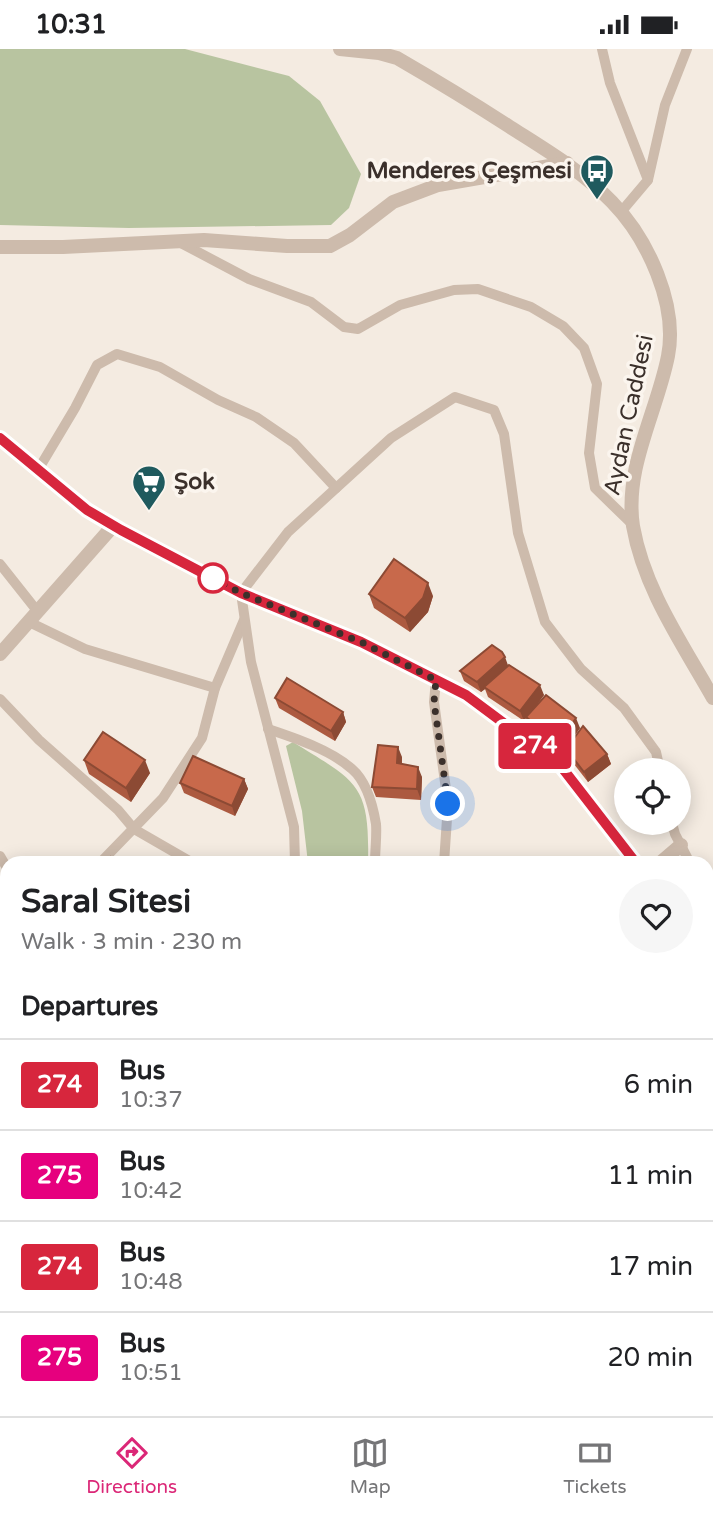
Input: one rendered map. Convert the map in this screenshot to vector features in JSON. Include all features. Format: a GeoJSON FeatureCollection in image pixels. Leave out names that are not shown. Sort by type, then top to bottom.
{"type":"FeatureCollection","features":[{"type":"Feature","properties":{"kind":"street","name":"Aydan Caddesi"},"geometry":{"type":"LineString","coordinates":[[340,49],[398,54],[567,163],[621,212],[647,253],[669,313],[671,337],[659,391],[638,460],[631,501],[633,525],[641,558],[655,595],[713,698]]}},
{"type":"Feature","properties":{"kind":"street"},"geometry":{"type":"LineString","coordinates":[[602,49],[610,83],[648,180]]}},
{"type":"Feature","properties":{"kind":"street"},"geometry":{"type":"LineString","coordinates":[[621,212],[648,180],[665,105],[687,49]]}},
{"type":"Feature","properties":{"kind":"street"},"geometry":{"type":"LineString","coordinates":[[0,247],[63,247],[204,240],[330,246],[350,235],[393,202],[438,184],[567,163]]}},
{"type":"Feature","properties":{"kind":"street"},"geometry":{"type":"LineString","coordinates":[[176,241],[249,279],[312,302],[344,327],[358,328],[400,305],[454,290],[478,289],[531,307],[563,326],[584,348],[597,384],[589,453],[595,488],[633,525]]}},
{"type":"Feature","properties":{"kind":"street"},"geometry":{"type":"LineString","coordinates":[[38,470],[97,365],[117,354],[160,366],[218,400],[256,417],[294,443],[336,488]]}},
{"type":"Feature","properties":{"kind":"street"},"geometry":{"type":"LineString","coordinates":[[295,856],[293,827],[251,662],[241,593],[288,532],[391,437],[455,397],[494,409],[504,434],[518,533],[545,622],[581,669],[624,708],[656,752],[657,758]]}},
{"type":"Feature","properties":{"kind":"street"},"geometry":{"type":"LineString","coordinates":[[0,438],[87,510],[113,526],[241,593],[361,642],[466,695],[560,765],[631,856]]}},
{"type":"Feature","properties":{"kind":"street"},"geometry":{"type":"LineString","coordinates":[[0,654],[113,526]]}},
{"type":"Feature","properties":{"kind":"street"},"geometry":{"type":"LineString","coordinates":[[0,565],[33,617],[85,649],[215,688]]}},
{"type":"Feature","properties":{"kind":"street"},"geometry":{"type":"LineString","coordinates":[[107,856],[163,798],[202,738],[215,688],[244,620]]}},
{"type":"Feature","properties":{"kind":"street"},"geometry":{"type":"LineString","coordinates":[[436,680],[434,702],[448,804],[444,856]]}},
{"type":"Feature","properties":{"kind":"street"},"geometry":{"type":"LineString","coordinates":[[0,699],[39,740],[118,810],[134,829],[181,856]]}},
{"type":"Feature","properties":{"kind":"street"},"geometry":{"type":"LineString","coordinates":[[268,729],[304,741],[353,769],[363,783],[372,806],[376,826],[375,856]]}},
{"type":"Feature","properties":{"kind":"street"},"geometry":{"type":"LineString","coordinates":[[677,835],[686,856]]}},
{"type":"Feature","properties":{"kind":"street"},"geometry":{"type":"LineString","coordinates":[[668,856],[681,845]]}},
{"type":"Feature","properties":{"kind":"green space"},"geometry":{"type":"Polygon","coordinates":[[[0,49],[185,49],[289,76],[320,101],[361,174],[349,208],[331,225],[129,228],[0,225],[0,49]]]}},
{"type":"Feature","properties":{"kind":"green space"},"geometry":{"type":"Polygon","coordinates":[[[293,742],[332,767],[355,787],[366,816],[368,856],[307,856],[302,811],[286,746],[293,742]]]}},
{"type":"Feature","properties":{"kind":"building"},"geometry":{"type":"Polygon","coordinates":[[[394,559],[428,583],[423,598],[405,618],[369,594],[394,559]]]}},
{"type":"Feature","properties":{"kind":"building"},"geometry":{"type":"Polygon","coordinates":[[[492,645],[505,657],[477,682],[460,671],[492,645]]]}},
{"type":"Feature","properties":{"kind":"building"},"geometry":{"type":"Polygon","coordinates":[[[509,665],[540,685],[520,711],[484,687],[509,665]]]}},
{"type":"Feature","properties":{"kind":"building"},"geometry":{"type":"Polygon","coordinates":[[[287,678],[343,712],[331,731],[275,698],[287,678]]]}},
{"type":"Feature","properties":{"kind":"building"},"geometry":{"type":"Polygon","coordinates":[[[546,695],[576,718],[559,742],[526,717],[546,695]]]}},
{"type":"Feature","properties":{"kind":"building"},"geometry":{"type":"Polygon","coordinates":[[[583,726],[607,754],[584,772],[566,749],[583,726]]]}},
{"type":"Feature","properties":{"kind":"building"},"geometry":{"type":"Polygon","coordinates":[[[103,732],[145,760],[126,788],[84,760],[103,732]]]}},
{"type":"Feature","properties":{"kind":"building"},"geometry":{"type":"Polygon","coordinates":[[[378,745],[398,747],[397,763],[418,767],[417,789],[372,787],[378,745]]]}},
{"type":"Feature","properties":{"kind":"building"},"geometry":{"type":"Polygon","coordinates":[[[193,756],[244,779],[232,806],[180,783],[193,756]]]}},
{"type":"Feature","properties":{"kind":"bus line","name":"274"},"geometry":{"type":"LineString","coordinates":[[0,438],[87,510],[121,530],[241,593],[361,642],[466,695],[560,765],[631,856]]}},
{"type":"Feature","properties":{"kind":"place","name":"Menderes Çeşmesi"},"geometry":{"type":"Point","coordinates":[597,201]}},
{"type":"Feature","properties":{"kind":"place","name":"Şok"},"geometry":{"type":"Point","coordinates":[149,512]}},
{"type":"Feature","properties":{"kind":"route"},"geometry":{"type":"LineString","coordinates":[[213,578],[241,593],[361,642],[436,680],[434,702],[448,804]]}}]}
